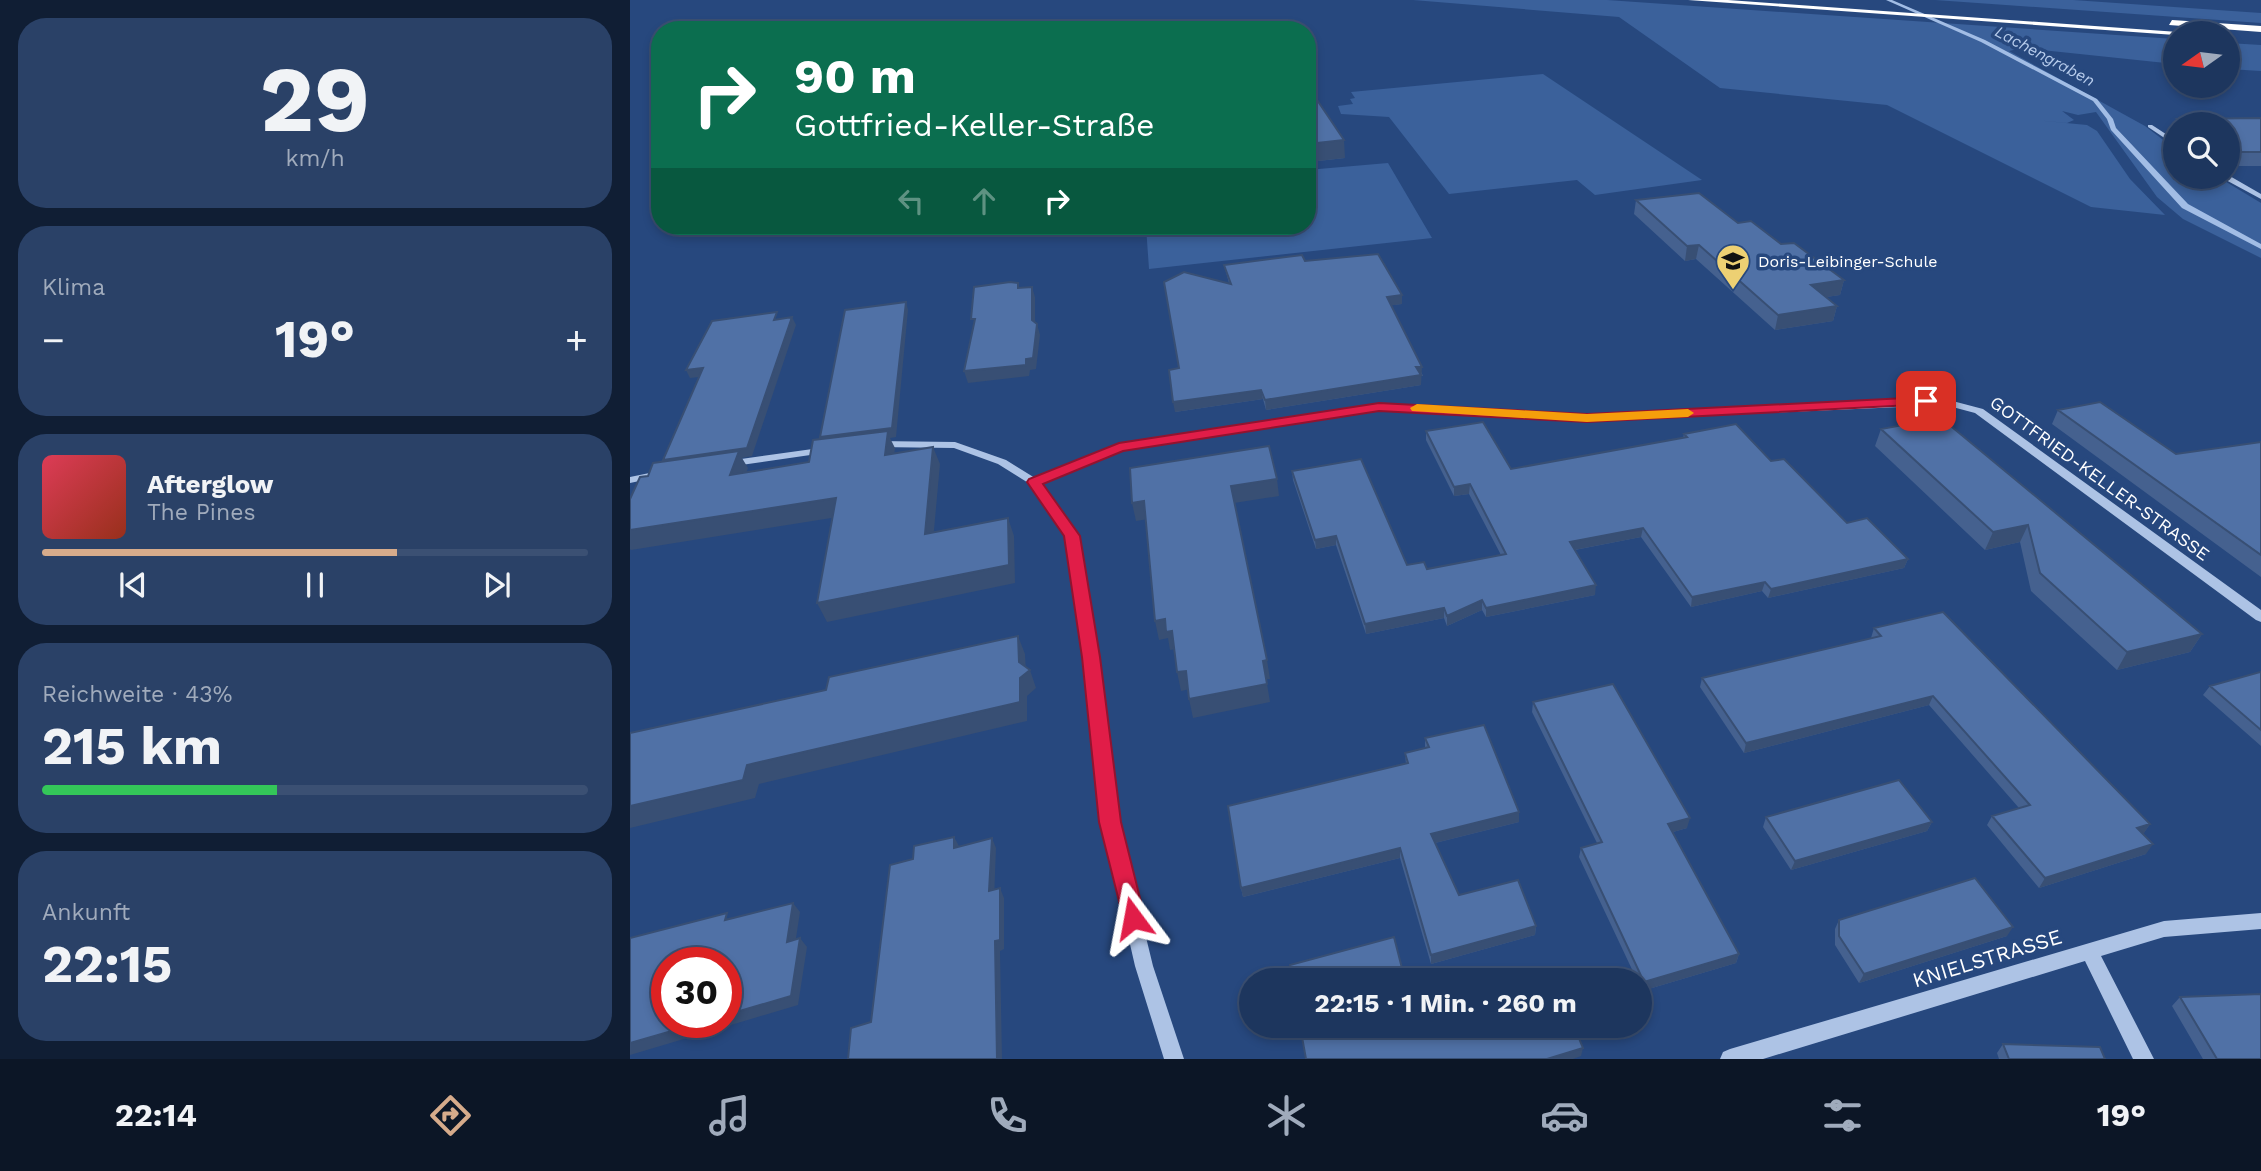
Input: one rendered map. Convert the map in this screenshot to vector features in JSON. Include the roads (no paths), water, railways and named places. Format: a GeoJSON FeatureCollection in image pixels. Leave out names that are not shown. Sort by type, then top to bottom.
{"type":"FeatureCollection","features":[{"type":"Feature","properties":{"kind":"highway"},"geometry":{"type":"LineString","coordinates":[[1692,0],[2163,31]]}},
{"type":"Feature","properties":{"kind":"highway"},"geometry":{"type":"LineString","coordinates":[[1819,0],[2261,29]]}},
{"type":"Feature","properties":{"kind":"highway"},"geometry":{"type":"LineString","coordinates":[[2240,37],[2261,38]]}},
{"type":"Feature","properties":{"kind":"street"},"geometry":{"type":"LineString","coordinates":[[2150,126],[2163,135]]}},
{"type":"Feature","properties":{"kind":"street"},"geometry":{"type":"LineString","coordinates":[[2240,185],[2261,197]]}},
{"type":"Feature","properties":{"kind":"street","name":"GOTTFRIED-KELLER-STRASSE"},"geometry":{"type":"LineString","coordinates":[[1034,482],[1119,447],[1379,407],[1587,418],[1945,402],[1979,411],[2261,617]]}},
{"type":"Feature","properties":{"kind":"street"},"geometry":{"type":"LineString","coordinates":[[862,446],[887,442],[955,445],[1002,462],[1034,482],[1072,536],[1091,657],[1110,822],[1144,966],[1174,1059]]}},
{"type":"Feature","properties":{"kind":"street"},"geometry":{"type":"LineString","coordinates":[[711,466],[837,449]]}},
{"type":"Feature","properties":{"kind":"street"},"geometry":{"type":"LineString","coordinates":[[630,480],[674,472]]}},
{"type":"Feature","properties":{"kind":"street","name":"KNIELSTRASSE"},"geometry":{"type":"LineString","coordinates":[[1730,1059],[2164,929],[2261,921]]}},
{"type":"Feature","properties":{"kind":"street"},"geometry":{"type":"LineString","coordinates":[[2089,951],[2144,1059]]}},
{"type":"Feature","properties":{"kind":"waterway","name":"Lachengraben"},"geometry":{"type":"LineString","coordinates":[[1888,0],[1983,41],[2095,100],[2110,119],[2113,129],[2185,206],[2261,247]]}},
{"type":"Feature","properties":{"kind":"place","name":"Doris-Leibinger-Schule"},"geometry":{"type":"Point","coordinates":[1733,291]}}]}
